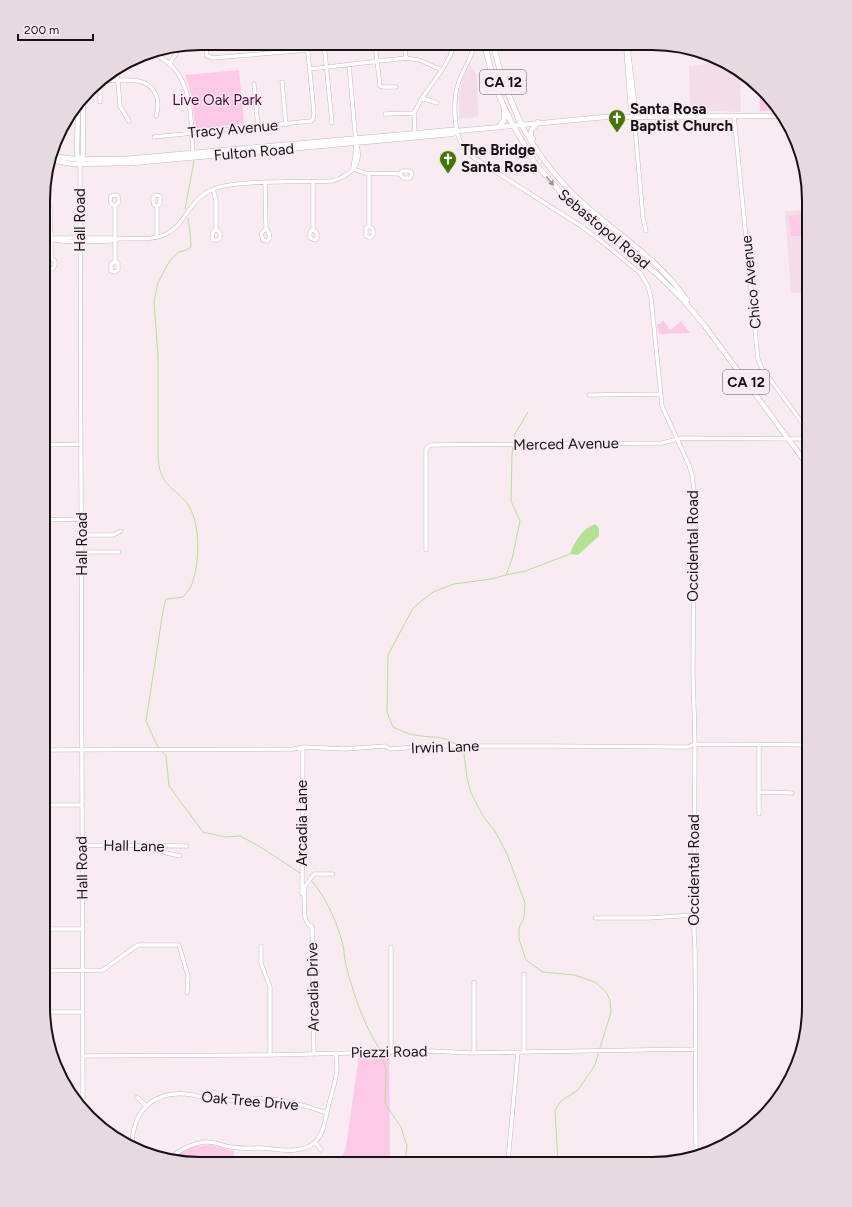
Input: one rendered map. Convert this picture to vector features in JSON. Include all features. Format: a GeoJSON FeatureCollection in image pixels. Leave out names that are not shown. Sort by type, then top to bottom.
{"type":"FeatureCollection","features":[{"type":"Feature","properties":{"kind":"highway","name":"CA 12"},"geometry":{"type":"LineString","coordinates":[[486,50],[492,74],[512,125]]}},
{"type":"Feature","properties":{"kind":"highway","name":"CA 12"},"geometry":{"type":"LineString","coordinates":[[495,50],[503,82],[521,124]]}},
{"type":"Feature","properties":{"kind":"highway"},"geometry":{"type":"LineString","coordinates":[[498,127],[504,118],[503,104]]}},
{"type":"Feature","properties":{"kind":"main road","name":"Sebastopol Road"},"geometry":{"type":"LineString","coordinates":[[628,50],[635,109],[634,116]]}},
{"type":"Feature","properties":{"kind":"main road"},"geometry":{"type":"LineString","coordinates":[[78,112],[83,154],[80,161]]}},
{"type":"Feature","properties":{"kind":"main road","name":"Fulton Road"},"geometry":{"type":"LineString","coordinates":[[356,141],[415,133],[452,130],[457,131],[538,122],[605,117],[776,116]]}},
{"type":"Feature","properties":{"kind":"main road"},"geometry":{"type":"LineString","coordinates":[[538,122],[532,129],[531,136],[542,153],[546,164]]}},
{"type":"Feature","properties":{"kind":"main road","name":"Sebastopol Road"},"geometry":{"type":"LineString","coordinates":[[521,124],[546,164],[565,186],[585,206],[642,251],[663,270],[681,292],[802,458]]}},
{"type":"Feature","properties":{"kind":"main road","name":"Sebastopol Road"},"geometry":{"type":"LineString","coordinates":[[512,125],[535,163],[562,194],[592,222],[663,279],[680,296],[705,326]]}},
{"type":"Feature","properties":{"kind":"main road","name":"Fulton Road"},"geometry":{"type":"LineString","coordinates":[[55,161],[65,163],[194,155],[452,134],[457,131]]}},
{"type":"Feature","properties":{"kind":"main road","name":"Fulton Road"},"geometry":{"type":"LineString","coordinates":[[56,157],[80,161]]}},
{"type":"Feature","properties":{"kind":"street"},"geometry":{"type":"LineString","coordinates":[[207,50],[208,56],[213,58],[308,50],[310,69],[349,65],[377,60],[406,58],[419,60],[442,70]]}},
{"type":"Feature","properties":{"kind":"street"},"geometry":{"type":"LineString","coordinates":[[324,50],[332,123]]}},
{"type":"Feature","properties":{"kind":"street"},"geometry":{"type":"LineString","coordinates":[[376,50],[380,86],[396,87]]}},
{"type":"Feature","properties":{"kind":"street"},"geometry":{"type":"LineString","coordinates":[[405,50],[406,58]]}},
{"type":"Feature","properties":{"kind":"street"},"geometry":{"type":"LineString","coordinates":[[415,133],[414,113],[422,98],[442,70],[452,50]]}},
{"type":"Feature","properties":{"kind":"street","name":"Occidental Road"},"geometry":{"type":"LineString","coordinates":[[473,50],[471,58],[459,82],[456,95],[457,131],[462,146],[470,155],[590,233],[633,267],[642,276],[648,286],[651,298],[660,394],[664,410],[689,465],[694,486],[693,681],[695,744],[694,915],[696,1150]]}},
{"type":"Feature","properties":{"kind":"street"},"geometry":{"type":"LineString","coordinates":[[169,64],[176,52]]}},
{"type":"Feature","properties":{"kind":"street"},"geometry":{"type":"LineString","coordinates":[[159,56],[179,73],[186,88],[194,155]]}},
{"type":"Feature","properties":{"kind":"street"},"geometry":{"type":"LineString","coordinates":[[51,240],[56,238],[115,239],[157,237],[167,234],[177,225],[196,200],[213,189],[228,184],[332,181],[342,178],[353,169],[357,163],[349,65]]}},
{"type":"Feature","properties":{"kind":"street","name":"Tracy Avenue"},"geometry":{"type":"LineString","coordinates":[[154,137],[308,122],[312,120],[314,113],[310,69]]}},
{"type":"Feature","properties":{"kind":"street"},"geometry":{"type":"LineString","coordinates":[[117,75],[120,106],[129,121]]}},
{"type":"Feature","properties":{"kind":"street"},"geometry":{"type":"LineString","coordinates":[[110,81],[138,81],[149,86],[158,100],[156,116]]}},
{"type":"Feature","properties":{"kind":"street"},"geometry":{"type":"LineString","coordinates":[[282,82],[286,124]]}},
{"type":"Feature","properties":{"kind":"street"},"geometry":{"type":"LineString","coordinates":[[254,84],[258,127]]}},
{"type":"Feature","properties":{"kind":"street"},"geometry":{"type":"LineString","coordinates":[[100,88],[100,102]]}},
{"type":"Feature","properties":{"kind":"street"},"geometry":{"type":"LineString","coordinates":[[422,98],[437,104]]}},
{"type":"Feature","properties":{"kind":"street"},"geometry":{"type":"LineString","coordinates":[[385,114],[414,113]]}},
{"type":"Feature","properties":{"kind":"street","name":"Sebastopol Road"},"geometry":{"type":"LineString","coordinates":[[634,116],[646,231]]}},
{"type":"Feature","properties":{"kind":"street","name":"Chico Avenue"},"geometry":{"type":"LineString","coordinates":[[734,116],[758,358],[762,368],[802,422]]}},
{"type":"Feature","properties":{"kind":"street","name":"Hall Road"},"geometry":{"type":"LineString","coordinates":[[80,161],[83,1100]]}},
{"type":"Feature","properties":{"kind":"street"},"geometry":{"type":"LineString","coordinates":[[353,169],[360,173],[369,174],[400,174]]}},
{"type":"Feature","properties":{"kind":"street"},"geometry":{"type":"LineString","coordinates":[[369,174],[369,226]]}},
{"type":"Feature","properties":{"kind":"street"},"geometry":{"type":"LineString","coordinates":[[265,182],[266,228]]}},
{"type":"Feature","properties":{"kind":"street"},"geometry":{"type":"LineString","coordinates":[[313,182],[313,229]]}},
{"type":"Feature","properties":{"kind":"street"},"geometry":{"type":"LineString","coordinates":[[213,189],[216,200],[216,229]]}},
{"type":"Feature","properties":{"kind":"street"},"geometry":{"type":"LineString","coordinates":[[115,206],[115,261]]}},
{"type":"Feature","properties":{"kind":"street"},"geometry":{"type":"LineString","coordinates":[[157,206],[157,237]]}},
{"type":"Feature","properties":{"kind":"street"},"geometry":{"type":"LineString","coordinates":[[50,207],[51,259]]}},
{"type":"Feature","properties":{"kind":"street"},"geometry":{"type":"LineString","coordinates":[[589,395],[660,394]]}},
{"type":"Feature","properties":{"kind":"street","name":"Merced Avenue"},"geometry":{"type":"LineString","coordinates":[[426,550],[426,449],[430,445],[662,443],[677,439],[698,438],[802,439]]}},
{"type":"Feature","properties":{"kind":"street"},"geometry":{"type":"LineString","coordinates":[[50,445],[81,444]]}},
{"type":"Feature","properties":{"kind":"street"},"geometry":{"type":"LineString","coordinates":[[50,520],[82,519]]}},
{"type":"Feature","properties":{"kind":"street"},"geometry":{"type":"LineString","coordinates":[[82,535],[113,535],[121,531]]}},
{"type":"Feature","properties":{"kind":"street"},"geometry":{"type":"LineString","coordinates":[[82,552],[119,552]]}},
{"type":"Feature","properties":{"kind":"street","name":"Irwin Lane"},"geometry":{"type":"LineString","coordinates":[[50,750],[294,749],[303,747],[345,749],[385,746],[390,749],[430,746],[688,747],[695,744],[802,745]]}},
{"type":"Feature","properties":{"kind":"street"},"geometry":{"type":"LineString","coordinates":[[759,744],[759,814]]}},
{"type":"Feature","properties":{"kind":"street","name":"Arcadia Lane"},"geometry":{"type":"LineString","coordinates":[[302,899],[303,747]]}},
{"type":"Feature","properties":{"kind":"street"},"geometry":{"type":"LineString","coordinates":[[759,792],[792,792]]}},
{"type":"Feature","properties":{"kind":"street"},"geometry":{"type":"LineString","coordinates":[[50,805],[81,805]]}},
{"type":"Feature","properties":{"kind":"street","name":"Hall Lane"},"geometry":{"type":"LineString","coordinates":[[82,845],[187,846]]}},
{"type":"Feature","properties":{"kind":"street"},"geometry":{"type":"LineString","coordinates":[[152,846],[166,853],[180,856]]}},
{"type":"Feature","properties":{"kind":"street","name":"Arcadia Drive"},"geometry":{"type":"LineString","coordinates":[[314,1054],[312,927],[308,924],[305,918],[305,886],[314,874],[334,874]]}},
{"type":"Feature","properties":{"kind":"street"},"geometry":{"type":"LineString","coordinates":[[594,918],[648,918],[694,915]]}},
{"type":"Feature","properties":{"kind":"street"},"geometry":{"type":"LineString","coordinates":[[50,929],[83,929]]}},
{"type":"Feature","properties":{"kind":"street"},"geometry":{"type":"LineString","coordinates":[[50,971],[103,970],[138,945],[180,945],[188,976],[187,993]]}},
{"type":"Feature","properties":{"kind":"street"},"geometry":{"type":"LineString","coordinates":[[260,946],[261,963],[270,987],[270,1055]]}},
{"type":"Feature","properties":{"kind":"street"},"geometry":{"type":"LineString","coordinates":[[391,947],[391,1052]]}},
{"type":"Feature","properties":{"kind":"street"},"geometry":{"type":"LineString","coordinates":[[524,974],[524,1052]]}},
{"type":"Feature","properties":{"kind":"street"},"geometry":{"type":"LineString","coordinates":[[474,982],[474,1052]]}},
{"type":"Feature","properties":{"kind":"street"},"geometry":{"type":"LineString","coordinates":[[50,1012],[82,1012]]}},
{"type":"Feature","properties":{"kind":"street","name":"Piezzi Road"},"geometry":{"type":"LineString","coordinates":[[82,1056],[696,1049]]}},
{"type":"Feature","properties":{"kind":"street"},"geometry":{"type":"LineString","coordinates":[[508,1157],[518,1052]]}},
{"type":"Feature","properties":{"kind":"street"},"geometry":{"type":"LineString","coordinates":[[174,1155],[191,1145],[206,1142],[219,1143],[229,1147],[261,1148],[286,1151],[302,1148],[315,1142],[322,1132],[327,1113],[337,1068],[336,1053]]}},
{"type":"Feature","properties":{"kind":"street","name":"Oak Tree Drive"},"geometry":{"type":"LineString","coordinates":[[132,1140],[132,1131],[138,1117],[146,1106],[157,1098],[174,1094],[187,1094],[216,1101],[267,1099],[283,1100],[300,1103],[327,1113]]}},
{"type":"Feature","properties":{"kind":"street"},"geometry":{"type":"LineString","coordinates":[[137,1097],[146,1106]]}},
{"type":"Feature","properties":{"kind":"street"},"geometry":{"type":"LineString","coordinates":[[315,1142],[321,1150]]}},
{"type":"Feature","properties":{"kind":"shaded area"},"geometry":{"type":"Polygon","coordinates":[[[713,63],[740,79],[741,112],[690,110],[689,66],[713,63]]]}},
{"type":"Feature","properties":{"kind":"shaded area"},"geometry":{"type":"Polygon","coordinates":[[[470,65],[477,76],[478,117],[459,119],[459,95],[463,78],[470,65]]]}},
{"type":"Feature","properties":{"kind":"shaded area"},"geometry":{"type":"Polygon","coordinates":[[[802,210],[802,293],[791,293],[785,211],[802,210]]]}},
{"type":"Feature","properties":{"kind":"shaded area"},"geometry":{"type":"Polygon","coordinates":[[[595,524],[599,528],[599,536],[578,555],[570,554],[579,536],[590,526],[595,524]]]}},
{"type":"Feature","properties":{"kind":"green space","name":"Live Oak Park"},"geometry":{"type":"Polygon","coordinates":[[[239,70],[244,124],[198,129],[195,126],[191,93],[185,75],[239,70]]]}},
{"type":"Feature","properties":{"kind":"green space"},"geometry":{"type":"Polygon","coordinates":[[[759,95],[772,111],[760,111],[759,95]]]}},
{"type":"Feature","properties":{"kind":"green space"},"geometry":{"type":"Polygon","coordinates":[[[802,214],[802,236],[791,236],[789,216],[802,214]]]}},
{"type":"Feature","properties":{"kind":"green space"},"geometry":{"type":"Polygon","coordinates":[[[663,320],[670,330],[681,321],[690,333],[659,334],[657,324],[660,324],[663,320]]]}},
{"type":"Feature","properties":{"kind":"green space"},"geometry":{"type":"Polygon","coordinates":[[[359,1055],[389,1055],[390,1157],[342,1157],[346,1147],[359,1055]]]}},
{"type":"Feature","properties":{"kind":"green space"},"geometry":{"type":"Polygon","coordinates":[[[211,1145],[234,1151],[234,1157],[191,1157],[176,1155],[184,1149],[195,1146],[211,1145]]]}},
{"type":"Feature","properties":{"kind":"waterway"},"geometry":{"type":"LineString","coordinates":[[185,209],[194,161]]}},
{"type":"Feature","properties":{"kind":"waterway"},"geometry":{"type":"LineString","coordinates":[[159,748],[146,721],[163,611],[166,599],[183,597],[191,586],[197,564],[198,542],[192,511],[187,503],[166,482],[159,465],[158,356],[154,301],[158,283],[171,259],[179,252],[191,247],[188,219]]}},
{"type":"Feature","properties":{"kind":"waterway"},"geometry":{"type":"LineString","coordinates":[[514,443],[515,434],[528,412]]}},
{"type":"Feature","properties":{"kind":"waterway"},"geometry":{"type":"LineString","coordinates":[[456,744],[446,739],[409,734],[393,727],[387,712],[388,655],[413,608],[433,592],[454,584],[491,579],[506,575],[512,559],[520,521],[511,501],[513,446]]}},
{"type":"Feature","properties":{"kind":"waterway"},"geometry":{"type":"LineString","coordinates":[[506,575],[525,571],[570,554]]}},
{"type":"Feature","properties":{"kind":"waterway"},"geometry":{"type":"LineString","coordinates":[[161,750],[166,756],[169,786],[203,832],[225,837],[240,836],[259,846],[300,873]]}},
{"type":"Feature","properties":{"kind":"waterway"},"geometry":{"type":"LineString","coordinates":[[464,754],[467,778],[471,793],[483,816],[496,833],[507,854],[525,903],[524,918],[520,925],[519,939],[526,960],[543,972],[574,975],[595,982],[606,992],[610,1000],[611,1012],[600,1048]]}},
{"type":"Feature","properties":{"kind":"waterway"},"geometry":{"type":"LineString","coordinates":[[311,880],[325,900],[336,923],[342,941],[346,965],[355,997],[364,1020],[379,1048]]}},
{"type":"Feature","properties":{"kind":"waterway"},"geometry":{"type":"LineString","coordinates":[[558,1157],[555,1110],[561,1101],[578,1090],[595,1065],[599,1051]]}},
{"type":"Feature","properties":{"kind":"waterway"},"geometry":{"type":"LineString","coordinates":[[381,1055],[386,1069],[385,1104],[401,1127],[407,1146],[406,1157]]}},
{"type":"Feature","properties":{"kind":"place","name":"Santa Rosa Baptist Church"},"geometry":{"type":"Point","coordinates":[617,133]}},
{"type":"Feature","properties":{"kind":"place","name":"The Bridge Santa Rosa"},"geometry":{"type":"Point","coordinates":[448,174]}}]}
